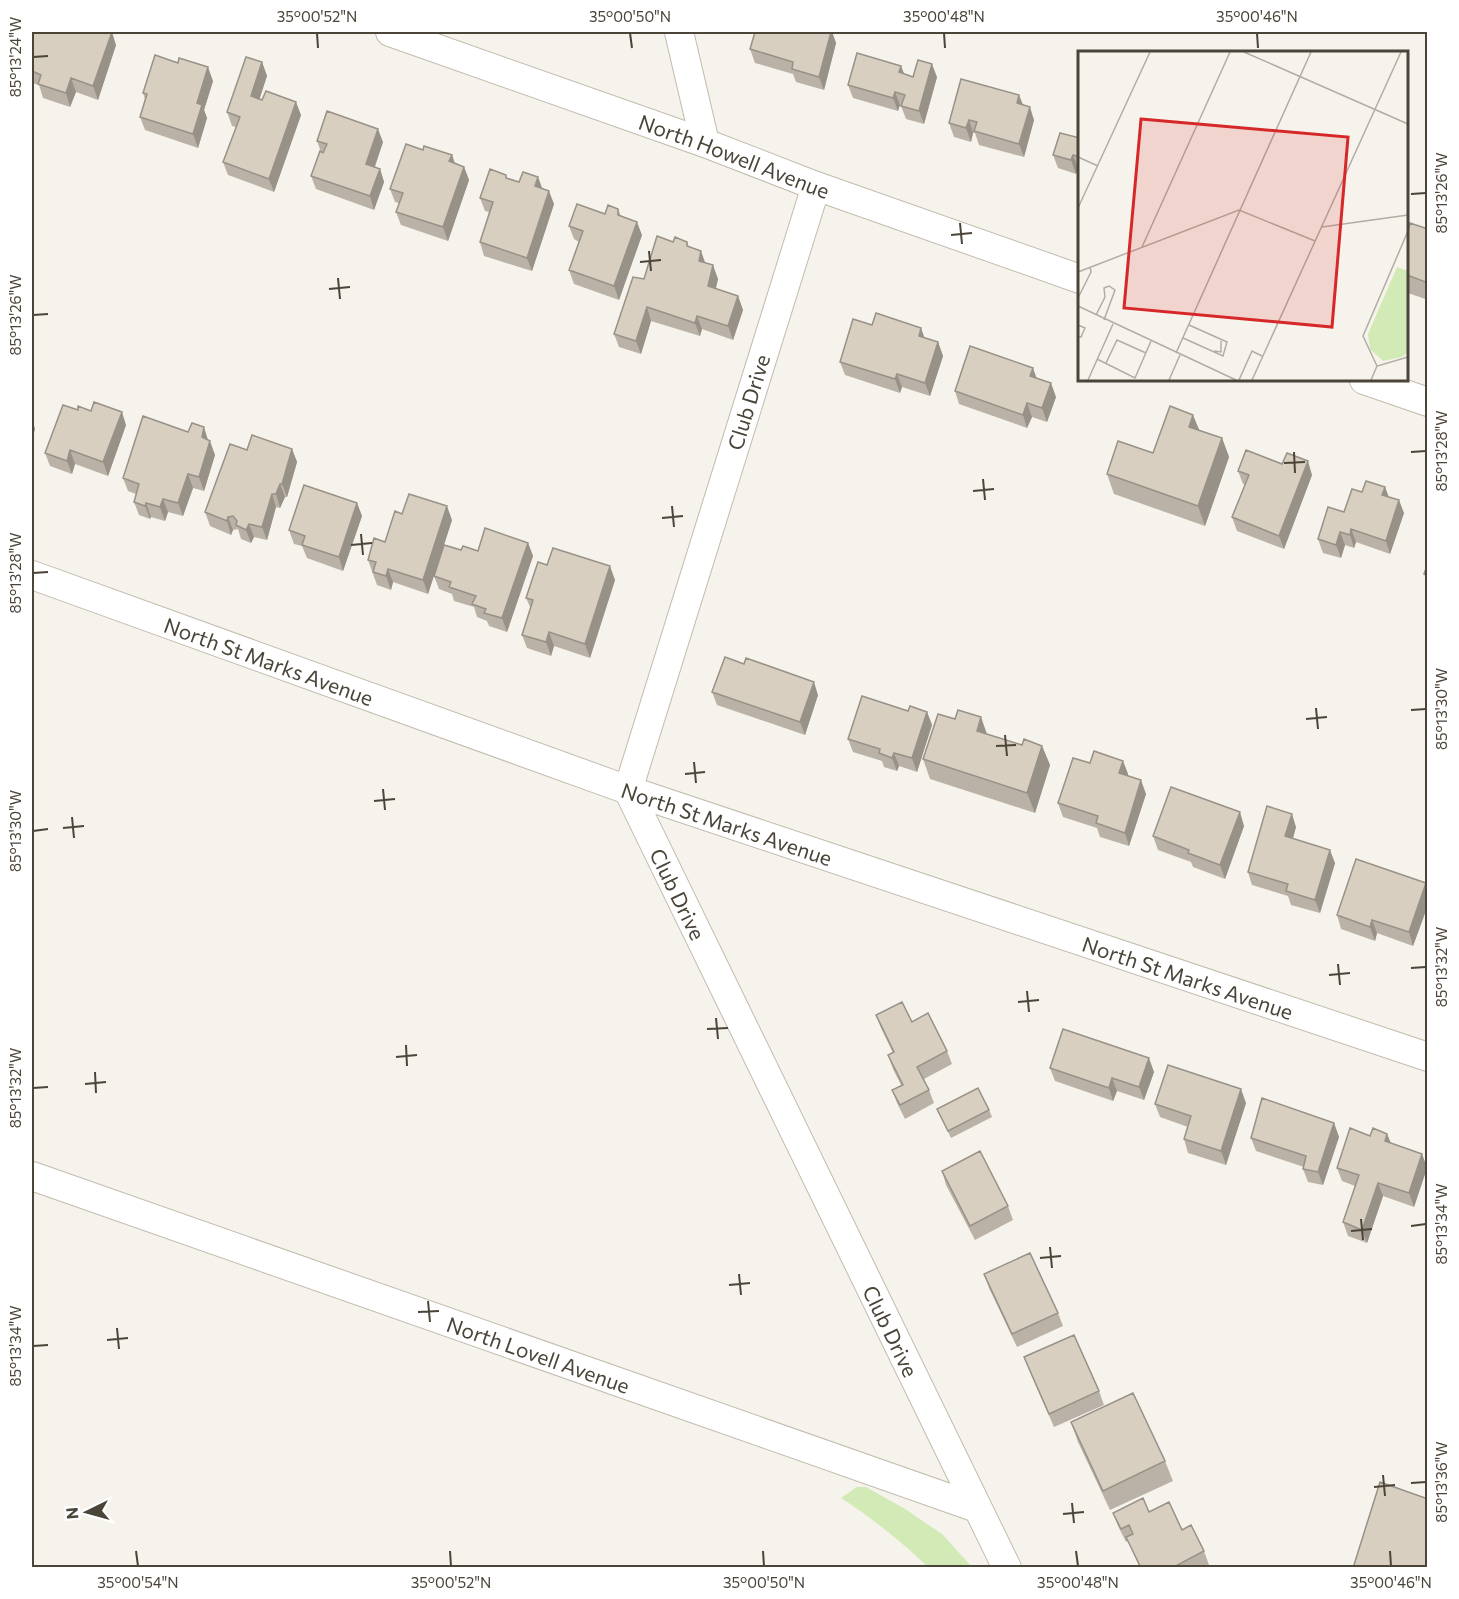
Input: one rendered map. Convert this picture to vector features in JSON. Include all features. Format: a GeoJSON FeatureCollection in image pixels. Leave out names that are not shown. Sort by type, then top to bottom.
{"type":"FeatureCollection","features":[{"type":"Feature","properties":{"kind":"street","name":"North Howell Avenue"},"geometry":{"type":"LineString","coordinates":[[390,32],[1078,278]]}},
{"type":"Feature","properties":{"kind":"street"},"geometry":{"type":"LineString","coordinates":[[680,32],[705,143]]}},
{"type":"Feature","properties":{"kind":"street","name":"Club Drive"},"geometry":{"type":"LineString","coordinates":[[816,186],[628,790],[1007,1568]]}},
{"type":"Feature","properties":{"kind":"street"},"geometry":{"type":"LineString","coordinates":[[1367,381],[1428,402]]}},
{"type":"Feature","properties":{"kind":"street","name":"North St Marks Avenue"},"geometry":{"type":"LineString","coordinates":[[32,575],[628,790],[1428,1058]]}},
{"type":"Feature","properties":{"kind":"street","name":"North Lovell Avenue"},"geometry":{"type":"LineString","coordinates":[[32,1176],[977,1508]]}},
{"type":"Feature","properties":{"kind":"green space"},"geometry":{"type":"Polygon","coordinates":[[[857,1487],[866,1487],[905,1509],[942,1534],[972,1567],[928,1567],[886,1530],[841,1498],[857,1487]]]}},
{"type":"Feature","properties":{"kind":"building"},"geometry":{"type":"Polygon","coordinates":[[[32,32],[112,32],[93,86],[71,78],[66,93],[38,84],[41,75],[32,71],[32,32]]]}},
{"type":"Feature","properties":{"kind":"building"},"geometry":{"type":"Polygon","coordinates":[[[755,32],[831,32],[819,77],[792,69],[793,62],[750,49],[755,32]]]}},
{"type":"Feature","properties":{"kind":"building"},"geometry":{"type":"Polygon","coordinates":[[[857,53],[901,66],[899,72],[913,77],[918,60],[932,64],[919,111],[901,106],[905,95],[895,92],[893,98],[848,85],[857,53]]]}},
{"type":"Feature","properties":{"kind":"building"},"geometry":{"type":"Polygon","coordinates":[[[155,55],[178,63],[179,58],[208,67],[197,103],[202,105],[193,134],[140,117],[147,94],[143,93],[155,55]]]}},
{"type":"Feature","properties":{"kind":"building"},"geometry":{"type":"Polygon","coordinates":[[[246,57],[262,62],[251,96],[262,100],[266,91],[296,102],[269,179],[223,162],[240,117],[227,112],[246,57]]]}},
{"type":"Feature","properties":{"kind":"building"},"geometry":{"type":"Polygon","coordinates":[[[961,79],[1019,95],[1017,103],[1030,107],[1019,144],[974,131],[977,122],[969,120],[966,128],[949,123],[961,79]]]}},
{"type":"Feature","properties":{"kind":"building"},"geometry":{"type":"Polygon","coordinates":[[[327,111],[378,129],[366,164],[380,169],[370,196],[311,176],[320,151],[323,153],[327,144],[317,141],[327,111]]]}},
{"type":"Feature","properties":{"kind":"building"},"geometry":{"type":"Polygon","coordinates":[[[1060,133],[1078,138],[1078,156],[1073,155],[1071,160],[1053,155],[1060,133]]]}},
{"type":"Feature","properties":{"kind":"building"},"geometry":{"type":"Polygon","coordinates":[[[406,144],[423,150],[424,146],[452,155],[449,161],[464,167],[443,227],[396,212],[403,193],[390,189],[406,144]]]}},
{"type":"Feature","properties":{"kind":"building"},"geometry":{"type":"Polygon","coordinates":[[[490,169],[519,182],[523,172],[538,177],[535,186],[549,191],[527,258],[480,242],[493,202],[480,198],[490,169]]]}},
{"type":"Feature","properties":{"kind":"building"},"geometry":{"type":"Polygon","coordinates":[[[577,204],[605,214],[608,205],[618,209],[618,215],[637,222],[614,286],[569,270],[583,231],[569,226],[577,204]]]}},
{"type":"Feature","properties":{"kind":"building"},"geometry":{"type":"Polygon","coordinates":[[[1410,223],[1428,229],[1428,283],[1408,275],[1410,223]]]}},
{"type":"Feature","properties":{"kind":"building"},"geometry":{"type":"Polygon","coordinates":[[[657,236],[673,242],[675,237],[687,242],[687,246],[701,251],[699,261],[713,265],[708,286],[738,296],[728,326],[697,316],[695,323],[647,307],[636,341],[614,334],[633,277],[644,279],[657,236]]]}},
{"type":"Feature","properties":{"kind":"building"},"geometry":{"type":"Polygon","coordinates":[[[876,313],[921,328],[919,336],[938,342],[925,383],[897,374],[895,379],[840,362],[853,319],[872,325],[876,313]]]}},
{"type":"Feature","properties":{"kind":"building"},"geometry":{"type":"Polygon","coordinates":[[[970,346],[1033,368],[1030,376],[1051,383],[1042,408],[1027,403],[1023,415],[955,391],[970,346]]]}},
{"type":"Feature","properties":{"kind":"building"},"geometry":{"type":"Polygon","coordinates":[[[94,402],[122,412],[103,462],[70,450],[67,461],[45,453],[63,405],[78,410],[78,406],[91,411],[94,402]]]}},
{"type":"Feature","properties":{"kind":"building"},"geometry":{"type":"Polygon","coordinates":[[[1170,406],[1193,415],[1189,427],[1222,438],[1198,506],[1107,474],[1118,441],[1153,453],[1170,406]]]}},
{"type":"Feature","properties":{"kind":"building"},"geometry":{"type":"Polygon","coordinates":[[[143,416],[188,432],[192,423],[204,427],[202,437],[210,441],[199,477],[188,474],[178,503],[163,499],[160,507],[146,503],[145,506],[134,502],[139,484],[123,478],[143,416]]]}},
{"type":"Feature","properties":{"kind":"building"},"geometry":{"type":"Polygon","coordinates":[[[252,435],[292,449],[282,484],[276,494],[272,494],[262,527],[249,524],[246,530],[236,525],[237,521],[233,516],[228,517],[227,521],[205,512],[230,444],[247,450],[252,435]]]}},
{"type":"Feature","properties":{"kind":"building"},"geometry":{"type":"Polygon","coordinates":[[[1246,450],[1282,464],[1287,453],[1308,461],[1279,536],[1232,517],[1249,475],[1238,471],[1246,450]]]}},
{"type":"Feature","properties":{"kind":"building"},"geometry":{"type":"Polygon","coordinates":[[[1366,481],[1385,487],[1382,495],[1399,500],[1386,541],[1351,529],[1350,535],[1340,532],[1336,545],[1318,539],[1328,507],[1344,512],[1352,489],[1362,492],[1366,481]]]}},
{"type":"Feature","properties":{"kind":"building"},"geometry":{"type":"Polygon","coordinates":[[[304,485],[357,503],[339,557],[302,545],[305,536],[289,530],[304,485]]]}},
{"type":"Feature","properties":{"kind":"building"},"geometry":{"type":"Polygon","coordinates":[[[409,494],[447,506],[423,580],[388,569],[386,576],[373,572],[376,562],[368,560],[374,538],[385,542],[395,511],[402,514],[409,494]]]}},
{"type":"Feature","properties":{"kind":"building"},"geometry":{"type":"Polygon","coordinates":[[[485,528],[528,543],[502,618],[484,613],[486,609],[472,604],[476,596],[449,587],[451,582],[434,576],[444,545],[461,550],[463,546],[478,551],[485,528]]]}},
{"type":"Feature","properties":{"kind":"building"},"geometry":{"type":"Polygon","coordinates":[[[553,548],[610,566],[585,644],[549,632],[546,642],[522,635],[533,600],[526,598],[538,562],[547,565],[553,548]]]}},
{"type":"Feature","properties":{"kind":"building"},"geometry":{"type":"Polygon","coordinates":[[[1428,563],[1428,575],[1424,574],[1428,563]]]}},
{"type":"Feature","properties":{"kind":"building"},"geometry":{"type":"Polygon","coordinates":[[[725,657],[744,664],[746,658],[814,682],[800,722],[712,692],[725,657]]]}},
{"type":"Feature","properties":{"kind":"building"},"geometry":{"type":"Polygon","coordinates":[[[862,696],[908,711],[910,706],[927,712],[912,758],[894,753],[892,758],[879,753],[880,749],[848,739],[862,696]]]}},
{"type":"Feature","properties":{"kind":"building"},"geometry":{"type":"Polygon","coordinates":[[[958,710],[981,717],[977,731],[1022,745],[1024,739],[1042,746],[1027,793],[923,759],[938,714],[955,719],[958,710]]]}},
{"type":"Feature","properties":{"kind":"building"},"geometry":{"type":"Polygon","coordinates":[[[1094,751],[1123,761],[1119,773],[1141,780],[1125,833],[1096,823],[1098,816],[1058,803],[1073,758],[1090,763],[1094,751]]]}},
{"type":"Feature","properties":{"kind":"building"},"geometry":{"type":"Polygon","coordinates":[[[1171,787],[1240,812],[1220,865],[1153,836],[1171,787]]]}},
{"type":"Feature","properties":{"kind":"building"},"geometry":{"type":"Polygon","coordinates":[[[1267,806],[1292,814],[1285,836],[1330,850],[1315,900],[1286,891],[1288,884],[1248,872],[1267,806]]]}},
{"type":"Feature","properties":{"kind":"building"},"geometry":{"type":"Polygon","coordinates":[[[1356,859],[1426,883],[1409,932],[1372,920],[1370,927],[1337,915],[1356,859]]]}},
{"type":"Feature","properties":{"kind":"building"},"geometry":{"type":"Polygon","coordinates":[[[902,1002],[912,1022],[928,1013],[947,1051],[917,1067],[929,1090],[900,1105],[892,1090],[903,1085],[888,1055],[894,1052],[876,1015],[902,1002]]]}},
{"type":"Feature","properties":{"kind":"building"},"geometry":{"type":"Polygon","coordinates":[[[1063,1029],[1149,1058],[1139,1087],[1112,1078],[1109,1088],[1050,1068],[1063,1029]]]}},
{"type":"Feature","properties":{"kind":"building"},"geometry":{"type":"Polygon","coordinates":[[[1168,1065],[1241,1089],[1221,1151],[1184,1139],[1191,1116],[1155,1104],[1168,1065]]]}},
{"type":"Feature","properties":{"kind":"building"},"geometry":{"type":"Polygon","coordinates":[[[978,1088],[989,1110],[948,1131],[937,1109],[978,1088]]]}},
{"type":"Feature","properties":{"kind":"building"},"geometry":{"type":"Polygon","coordinates":[[[1262,1098],[1334,1123],[1318,1172],[1303,1169],[1306,1156],[1251,1138],[1262,1098]]]}},
{"type":"Feature","properties":{"kind":"building"},"geometry":{"type":"Polygon","coordinates":[[[1350,1128],[1370,1136],[1373,1128],[1387,1134],[1385,1141],[1422,1154],[1409,1193],[1378,1183],[1362,1230],[1343,1222],[1359,1175],[1337,1168],[1350,1128]]]}},
{"type":"Feature","properties":{"kind":"building"},"geometry":{"type":"Polygon","coordinates":[[[980,1151],[1008,1206],[970,1226],[942,1171],[980,1151]]]}},
{"type":"Feature","properties":{"kind":"building"},"geometry":{"type":"Polygon","coordinates":[[[1030,1253],[1058,1313],[1012,1334],[984,1274],[1030,1253]]]}},
{"type":"Feature","properties":{"kind":"building"},"geometry":{"type":"Polygon","coordinates":[[[1074,1335],[1099,1391],[1049,1414],[1024,1357],[1074,1335]]]}},
{"type":"Feature","properties":{"kind":"building"},"geometry":{"type":"Polygon","coordinates":[[[1133,1393],[1165,1461],[1103,1491],[1071,1422],[1133,1393]]]}},
{"type":"Feature","properties":{"kind":"building"},"geometry":{"type":"Polygon","coordinates":[[[1380,1482],[1428,1499],[1428,1568],[1353,1568],[1380,1482]]]}},
{"type":"Feature","properties":{"kind":"building"},"geometry":{"type":"Polygon","coordinates":[[[1143,1498],[1149,1512],[1169,1502],[1182,1530],[1191,1525],[1204,1551],[1172,1568],[1141,1568],[1126,1537],[1133,1534],[1129,1525],[1121,1529],[1113,1513],[1143,1498]]]}}]}
